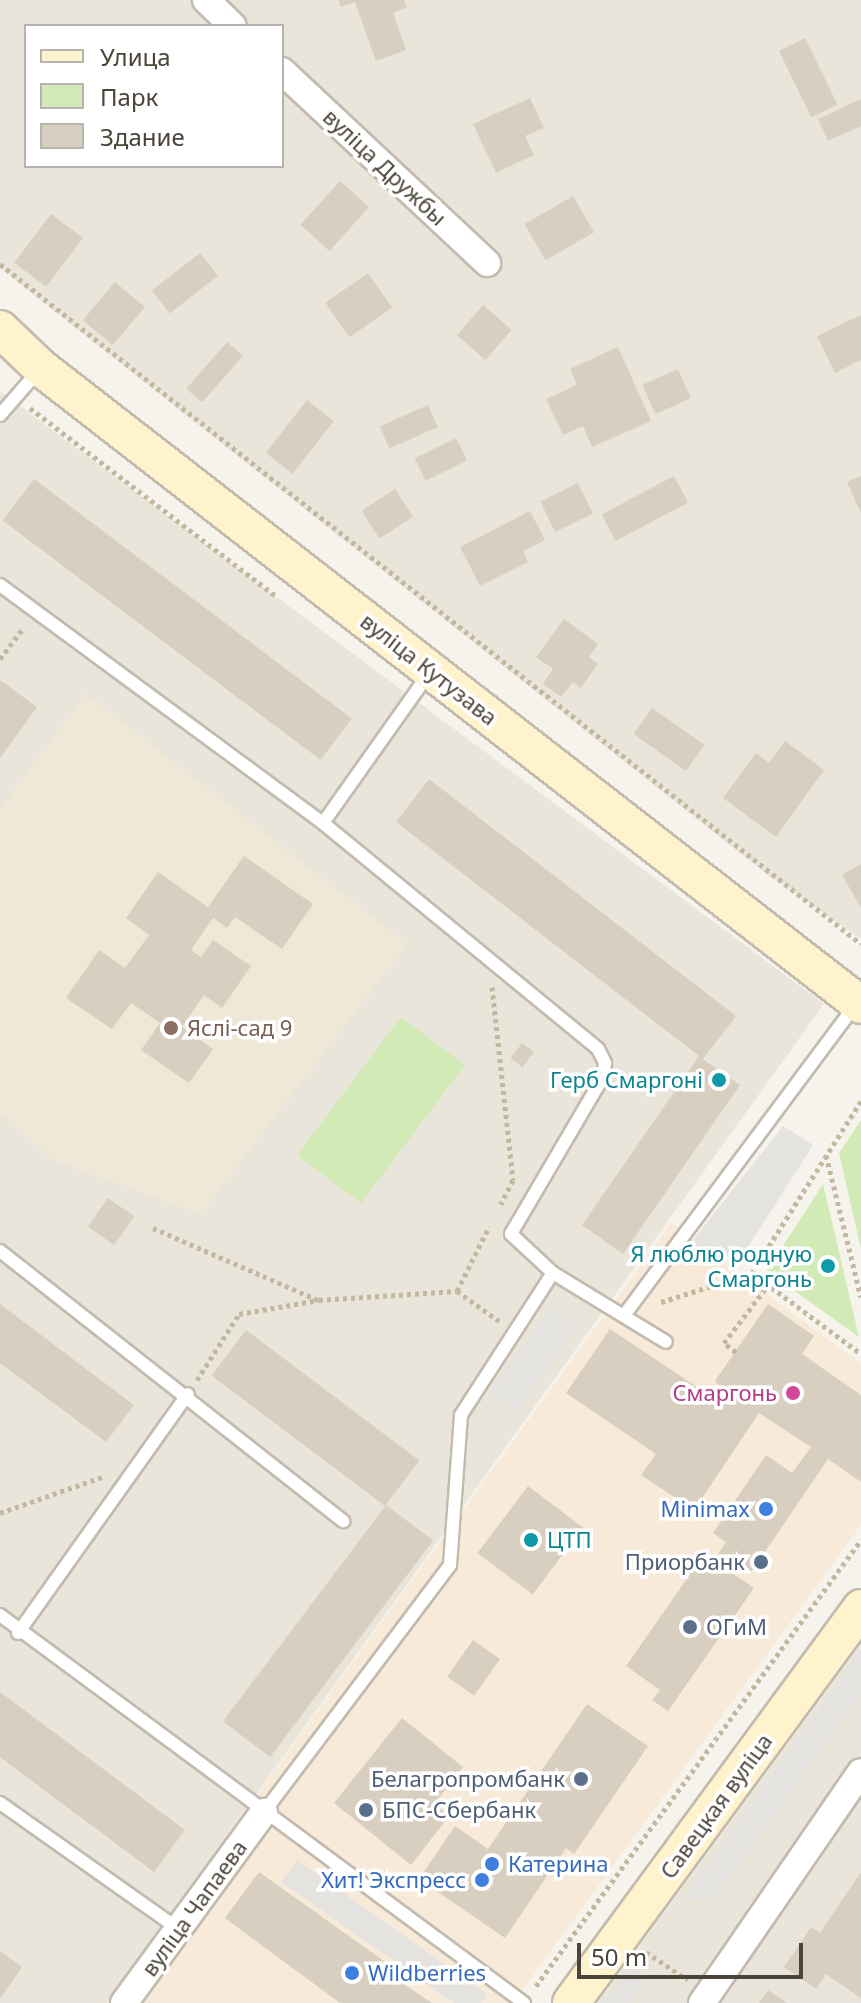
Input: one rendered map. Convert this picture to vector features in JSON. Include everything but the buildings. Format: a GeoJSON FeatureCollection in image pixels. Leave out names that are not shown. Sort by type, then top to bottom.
{"type":"FeatureCollection","features":[{"type":"Feature","properties":{"kind":"main road","name":"вуліца Кутузава"},"geometry":{"type":"LineString","coordinates":[[0,329],[41,368],[859,1004]]}},
{"type":"Feature","properties":{"kind":"main road","name":"Савецкая вуліца"},"geometry":{"type":"LineString","coordinates":[[571,2003],[861,1608]]}},
{"type":"Feature","properties":{"kind":"street"},"geometry":{"type":"LineString","coordinates":[[206,0],[231,24]]}},
{"type":"Feature","properties":{"kind":"street","name":"вуліца Дружбы"},"geometry":{"type":"LineString","coordinates":[[284,73],[487,263]]}},
{"type":"Feature","properties":{"kind":"street"},"geometry":{"type":"LineString","coordinates":[[702,2003],[861,1772]]}},
{"type":"Feature","properties":{"kind":"street","name":"вуліца Чапаева"},"geometry":{"type":"LineString","coordinates":[[124,2003],[264,1812]]}},
{"type":"Feature","properties":{"kind":"lane"},"geometry":{"type":"LineString","coordinates":[[0,415],[41,368]]}},
{"type":"Feature","properties":{"kind":"lane"},"geometry":{"type":"LineString","coordinates":[[0,585],[323,823],[598,1049],[605,1063],[511,1234],[553,1273],[625,1314],[666,1342]]}},
{"type":"Feature","properties":{"kind":"lane"},"geometry":{"type":"LineString","coordinates":[[323,823],[431,670]]}},
{"type":"Feature","properties":{"kind":"lane"},"geometry":{"type":"LineString","coordinates":[[625,1314],[859,1004]]}},
{"type":"Feature","properties":{"kind":"lane"},"geometry":{"type":"LineString","coordinates":[[0,1251],[188,1394],[343,1521]]}},
{"type":"Feature","properties":{"kind":"lane"},"geometry":{"type":"LineString","coordinates":[[264,1812],[450,1565],[461,1415],[553,1273]]}},
{"type":"Feature","properties":{"kind":"lane"},"geometry":{"type":"LineString","coordinates":[[18,1633],[145,1461],[188,1394]]}},
{"type":"Feature","properties":{"kind":"lane"},"geometry":{"type":"LineString","coordinates":[[0,1615],[18,1633],[524,2003]]}},
{"type":"Feature","properties":{"kind":"lane"},"geometry":{"type":"LineString","coordinates":[[0,1803],[180,1930]]}},
{"type":"Feature","properties":{"kind":"path"},"geometry":{"type":"LineString","coordinates":[[0,264],[861,944]]}},
{"type":"Feature","properties":{"kind":"path"},"geometry":{"type":"LineString","coordinates":[[0,659],[35,611]]}},
{"type":"Feature","properties":{"kind":"path"},"geometry":{"type":"LineString","coordinates":[[491,961],[513,1180],[499,1207]]}},
{"type":"Feature","properties":{"kind":"path"},"geometry":{"type":"LineString","coordinates":[[625,1314],[752,1273],[861,1101]]}},
{"type":"Feature","properties":{"kind":"path"},"geometry":{"type":"LineString","coordinates":[[826,1155],[861,1297]]}},
{"type":"Feature","properties":{"kind":"path"},"geometry":{"type":"LineString","coordinates":[[457,1291],[492,1221]]}},
{"type":"Feature","properties":{"kind":"path"},"geometry":{"type":"LineString","coordinates":[[153,1228],[319,1300]]}},
{"type":"Feature","properties":{"kind":"path"},"geometry":{"type":"LineString","coordinates":[[752,1273],[861,1354]]}},
{"type":"Feature","properties":{"kind":"path"},"geometry":{"type":"LineString","coordinates":[[736,1352],[724,1343],[769,1284]]}},
{"type":"Feature","properties":{"kind":"path"},"geometry":{"type":"LineString","coordinates":[[188,1394],[239,1314],[319,1300],[457,1291],[514,1332]]}},
{"type":"Feature","properties":{"kind":"path"},"geometry":{"type":"LineString","coordinates":[[0,1513],[145,1461]]}},
{"type":"Feature","properties":{"kind":"path"},"geometry":{"type":"LineString","coordinates":[[524,2003],[861,1540]]}},
{"type":"Feature","properties":{"kind":"shaded area"},"geometry":{"type":"Polygon","coordinates":[[[0,0],[861,0],[861,939],[769,876],[0,268],[0,0]]]}},
{"type":"Feature","properties":{"kind":"shaded area"},"geometry":{"type":"Polygon","coordinates":[[[0,391],[824,1004],[106,2003],[0,2003],[0,391]]]}},
{"type":"Feature","properties":{"kind":"shaded area","name":"Яслі-сад 9"},"geometry":{"type":"Polygon","coordinates":[[[86,694],[407,944],[200,1214],[54,1160],[0,1112],[0,810],[86,694]]]}},
{"type":"Feature","properties":{"kind":"shaded area"},"geometry":{"type":"Polygon","coordinates":[[[783,1126],[813,1145],[741,1258],[686,1249],[783,1126]]]}},
{"type":"Feature","properties":{"kind":"shaded area"},"geometry":{"type":"Polygon","coordinates":[[[671,1223],[861,1364],[861,1525],[513,2003],[106,2003],[671,1223]]]}},
{"type":"Feature","properties":{"kind":"shaded area"},"geometry":{"type":"Polygon","coordinates":[[[551,1307],[577,1326],[515,1411],[489,1392],[551,1307]]]}},
{"type":"Feature","properties":{"kind":"shaded area"},"geometry":{"type":"Polygon","coordinates":[[[861,1644],[861,2003],[598,2003],[861,1644]]]}},
{"type":"Feature","properties":{"kind":"shaded area"},"geometry":{"type":"Polygon","coordinates":[[[861,1650],[861,1693],[713,1900],[685,1898],[861,1650]]]}},
{"type":"Feature","properties":{"kind":"shaded area"},"geometry":{"type":"Polygon","coordinates":[[[297,1860],[487,1994],[481,2003],[454,2003],[281,1882],[297,1860]]]}},
{"type":"Feature","properties":{"kind":"shaded area"},"geometry":{"type":"Polygon","coordinates":[[[639,1956],[641,1987],[629,2003],[604,2003],[639,1956]]]}},
{"type":"Feature","properties":{"kind":"green space"},"geometry":{"type":"Polygon","coordinates":[[[401,1017],[465,1065],[361,1203],[297,1155],[401,1017]]]}},
{"type":"Feature","properties":{"kind":"green space"},"geometry":{"type":"Polygon","coordinates":[[[861,1120],[861,1249],[839,1153],[861,1120]]]}},
{"type":"Feature","properties":{"kind":"green space"},"geometry":{"type":"Polygon","coordinates":[[[823,1184],[859,1337],[767,1271],[823,1184]]]}},
{"type":"Feature","properties":{"kind":"place","name":"Яслі-сад 9"},"geometry":{"type":"Point","coordinates":[171,1028]}},
{"type":"Feature","properties":{"kind":"place","name":"Герб Смаргоні"},"geometry":{"type":"Point","coordinates":[719,1080]}},
{"type":"Feature","properties":{"kind":"place","name":"Я люблю родную Смаргонь"},"geometry":{"type":"Point","coordinates":[828,1266]}},
{"type":"Feature","properties":{"kind":"place","name":"Смаргонь"},"geometry":{"type":"Point","coordinates":[793,1393]}},
{"type":"Feature","properties":{"kind":"place","name":"Minimax"},"geometry":{"type":"Point","coordinates":[766,1509]}},
{"type":"Feature","properties":{"kind":"place","name":"ЦТП"},"geometry":{"type":"Point","coordinates":[531,1540]}},
{"type":"Feature","properties":{"kind":"place","name":"Приорбанк"},"geometry":{"type":"Point","coordinates":[761,1562]}},
{"type":"Feature","properties":{"kind":"place","name":"ОГиМ"},"geometry":{"type":"Point","coordinates":[690,1627]}},
{"type":"Feature","properties":{"kind":"place","name":"Белагропромбанк"},"geometry":{"type":"Point","coordinates":[581,1779]}},
{"type":"Feature","properties":{"kind":"place","name":"БПС-Сбербанк"},"geometry":{"type":"Point","coordinates":[366,1810]}},
{"type":"Feature","properties":{"kind":"place","name":"Катерина"},"geometry":{"type":"Point","coordinates":[492,1864]}},
{"type":"Feature","properties":{"kind":"place","name":"Хит! Экспресс"},"geometry":{"type":"Point","coordinates":[482,1880]}},
{"type":"Feature","properties":{"kind":"place","name":"Wildberries"},"geometry":{"type":"Point","coordinates":[352,1973]}}]}
